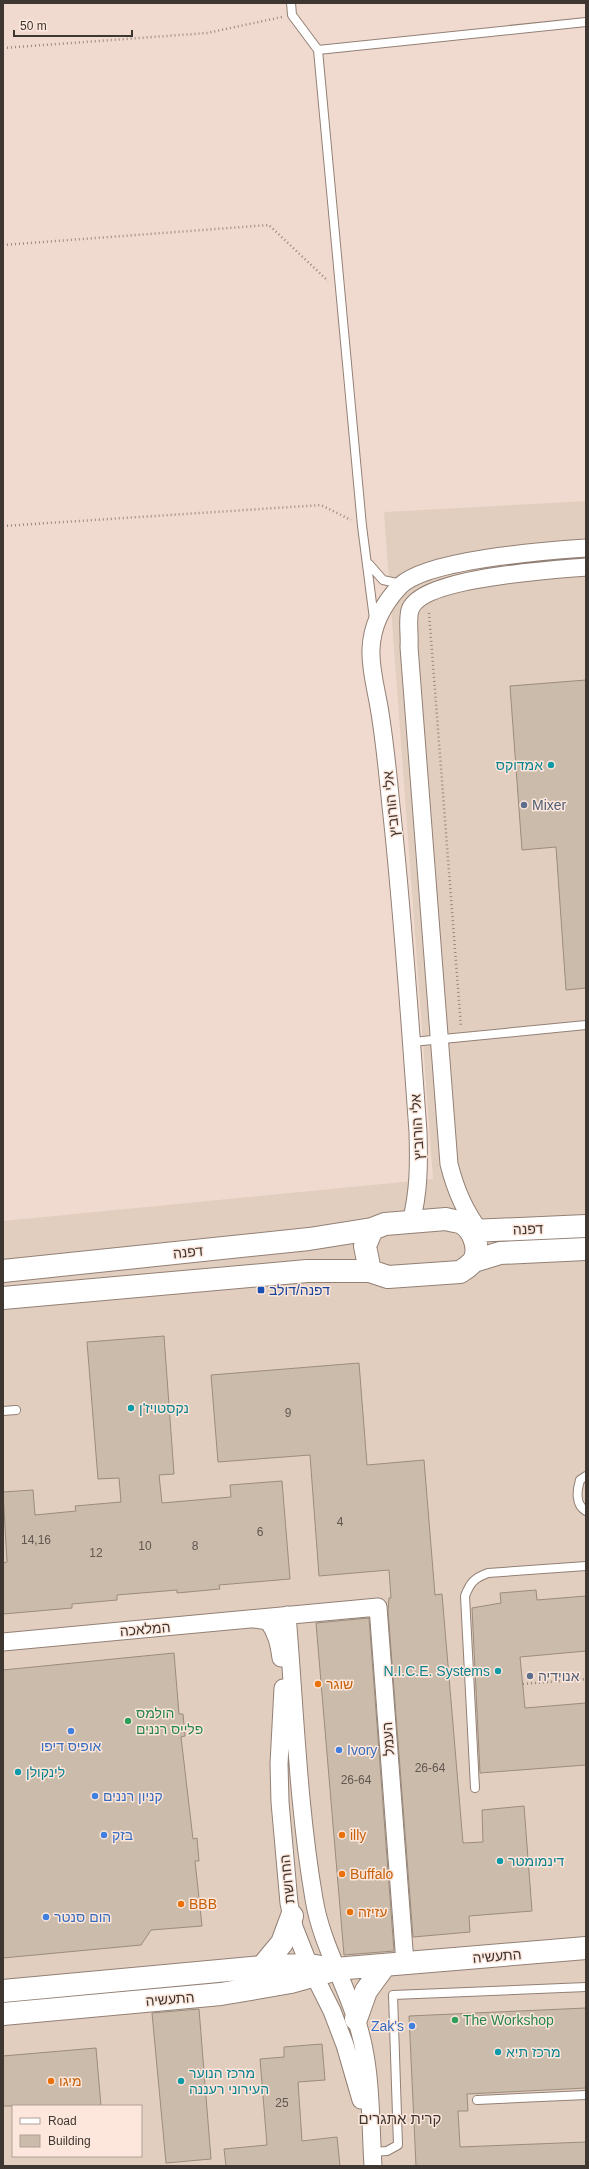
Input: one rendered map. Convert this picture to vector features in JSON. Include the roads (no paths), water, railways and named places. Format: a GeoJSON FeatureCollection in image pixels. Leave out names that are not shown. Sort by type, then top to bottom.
{"type":"FeatureCollection","features":[{"type":"Feature","properties":{"kind":"street","name":"אלי הורוביץ"},"geometry":{"type":"LineString","coordinates":[[411,1222],[417,1199],[419,1169],[412,1042],[402,900],[372,657],[375,626],[386,601],[402,584],[418,575],[444,567],[517,554],[586,548]]}},
{"type":"Feature","properties":{"kind":"street","name":"אלי הורוביץ"},"geometry":{"type":"LineString","coordinates":[[475,1231],[472,1221],[456,1190],[449,1164],[441,1040],[409,647],[410,610],[418,599],[439,589],[498,574],[586,567]]}},
{"type":"Feature","properties":{"kind":"street","name":"דפנה"},"geometry":{"type":"LineString","coordinates":[[3,1271],[310,1239],[372,1229],[385,1224],[446,1220],[462,1223],[475,1231],[586,1226]]}},
{"type":"Feature","properties":{"kind":"street"},"geometry":{"type":"LineString","coordinates":[[370,1271],[365,1246],[372,1229]]}},
{"type":"Feature","properties":{"kind":"street"},"geometry":{"type":"LineString","coordinates":[[474,1261],[476,1242],[475,1231]]}},
{"type":"Feature","properties":{"kind":"street","name":"דפנה"},"geometry":{"type":"LineString","coordinates":[[3,1298],[307,1271],[370,1271],[388,1277],[460,1272],[474,1261],[500,1253],[586,1249]]}},
{"type":"Feature","properties":{"kind":"street","name":"העמל"},"geometry":{"type":"LineString","coordinates":[[287,1615],[378,1607],[395,1964]]}},
{"type":"Feature","properties":{"kind":"street","name":"המלאכה"},"geometry":{"type":"LineString","coordinates":[[3,1642],[287,1615]]}},
{"type":"Feature","properties":{"kind":"street","name":"החרושת"},"geometry":{"type":"LineString","coordinates":[[287,1615],[303,1815],[314,1900],[324,1939],[356,2019],[365,2052],[372,2153]]}},
{"type":"Feature","properties":{"kind":"street","name":"החרושת"},"geometry":{"type":"LineString","coordinates":[[254,1618],[268,1621],[275,1629],[279,1642],[284,1689],[279,1764],[280,1802],[289,1902],[292,1916],[312,1970],[332,2011],[345,2045],[372,2153]]}},
{"type":"Feature","properties":{"kind":"street"},"geometry":{"type":"LineString","coordinates":[[262,1967],[282,1943],[292,1916]]}},
{"type":"Feature","properties":{"kind":"street","name":"התעשיה"},"geometry":{"type":"LineString","coordinates":[[3,1991],[262,1967],[312,1970],[335,1969],[586,1948]]}},
{"type":"Feature","properties":{"kind":"street"},"geometry":{"type":"LineString","coordinates":[[356,2019],[366,1991],[395,1964]]}},
{"type":"Feature","properties":{"kind":"street","name":"התעשיה"},"geometry":{"type":"LineString","coordinates":[[3,2014],[221,1994],[312,1970]]}},
{"type":"Feature","properties":{"kind":"lane"},"geometry":{"type":"LineString","coordinates":[[291,3],[292,15],[318,50],[362,526],[375,626]]}},
{"type":"Feature","properties":{"kind":"lane"},"geometry":{"type":"LineString","coordinates":[[318,50],[586,22]]}},
{"type":"Feature","properties":{"kind":"lane"},"geometry":{"type":"LineString","coordinates":[[367,561],[383,580],[402,584]]}},
{"type":"Feature","properties":{"kind":"lane"},"geometry":{"type":"LineString","coordinates":[[412,1042],[586,1025]]}},
{"type":"Feature","properties":{"kind":"lane"},"geometry":{"type":"LineString","coordinates":[[3,1411],[16,1410]]}},
{"type":"Feature","properties":{"kind":"lane"},"geometry":{"type":"LineString","coordinates":[[586,1476],[580,1480],[578,1487],[578,1502],[580,1507],[586,1511]]}},
{"type":"Feature","properties":{"kind":"lane"},"geometry":{"type":"LineString","coordinates":[[475,1788],[466,1596],[470,1584],[477,1577],[488,1573],[586,1566]]}},
{"type":"Feature","properties":{"kind":"lane"},"geometry":{"type":"LineString","coordinates":[[372,2153],[387,2151],[398,2145],[394,1995],[586,1987]]}},
{"type":"Feature","properties":{"kind":"lane"},"geometry":{"type":"LineString","coordinates":[[477,2100],[586,2095]]}},
{"type":"Feature","properties":{"kind":"place","name":"אמדוקס"},"geometry":{"type":"Point","coordinates":[551,765]}},
{"type":"Feature","properties":{"kind":"place","name":"Mixer"},"geometry":{"type":"Point","coordinates":[524,805]}},
{"type":"Feature","properties":{"kind":"place","name":"דפנה/דולב"},"geometry":{"type":"Point","coordinates":[261,1290]}},
{"type":"Feature","properties":{"kind":"place","name":"נקסטויז'ן"},"geometry":{"type":"Point","coordinates":[131,1408]}},
{"type":"Feature","properties":{"kind":"place","name":"N.I.C.E. Systems"},"geometry":{"type":"Point","coordinates":[498,1671]}},
{"type":"Feature","properties":{"kind":"place","name":"אנוידיה"},"geometry":{"type":"Point","coordinates":[530,1676]}},
{"type":"Feature","properties":{"kind":"place","name":"שוגר"},"geometry":{"type":"Point","coordinates":[318,1684]}},
{"type":"Feature","properties":{"kind":"place","name":"הולמס פלייס רננים"},"geometry":{"type":"Point","coordinates":[128,1721]}},
{"type":"Feature","properties":{"kind":"place","name":"אופיס דיפו"},"geometry":{"type":"Point","coordinates":[71,1731]}},
{"type":"Feature","properties":{"kind":"place","name":"Ivory"},"geometry":{"type":"Point","coordinates":[339,1750]}},
{"type":"Feature","properties":{"kind":"place","name":"לינקולן"},"geometry":{"type":"Point","coordinates":[18,1772]}},
{"type":"Feature","properties":{"kind":"place","name":"קניון רננים"},"geometry":{"type":"Point","coordinates":[95,1796]}},
{"type":"Feature","properties":{"kind":"place","name":"בזק"},"geometry":{"type":"Point","coordinates":[104,1835]}},
{"type":"Feature","properties":{"kind":"place","name":"illy"},"geometry":{"type":"Point","coordinates":[342,1835]}},
{"type":"Feature","properties":{"kind":"place","name":"דינמומטר"},"geometry":{"type":"Point","coordinates":[500,1861]}},
{"type":"Feature","properties":{"kind":"place","name":"Buffalo"},"geometry":{"type":"Point","coordinates":[342,1874]}},
{"type":"Feature","properties":{"kind":"place","name":"BBB"},"geometry":{"type":"Point","coordinates":[181,1904]}},
{"type":"Feature","properties":{"kind":"place","name":"עזיזה"},"geometry":{"type":"Point","coordinates":[350,1912]}},
{"type":"Feature","properties":{"kind":"place","name":"הום סנטר"},"geometry":{"type":"Point","coordinates":[46,1917]}},
{"type":"Feature","properties":{"kind":"place","name":"The Workshop"},"geometry":{"type":"Point","coordinates":[455,2020]}},
{"type":"Feature","properties":{"kind":"place","name":"Zak's"},"geometry":{"type":"Point","coordinates":[412,2026]}},
{"type":"Feature","properties":{"kind":"place","name":"מרכז תיא"},"geometry":{"type":"Point","coordinates":[498,2052]}},
{"type":"Feature","properties":{"kind":"place","name":"מיגו"},"geometry":{"type":"Point","coordinates":[51,2081]}},
{"type":"Feature","properties":{"kind":"place","name":"מרכז הנוער העירוני רעננה"},"geometry":{"type":"Point","coordinates":[181,2081]}},
{"type":"Feature","properties":{"kind":"district","name":"קרית אתגרים"},"geometry":{"type":"Point","coordinates":[400,2118]}}]}
